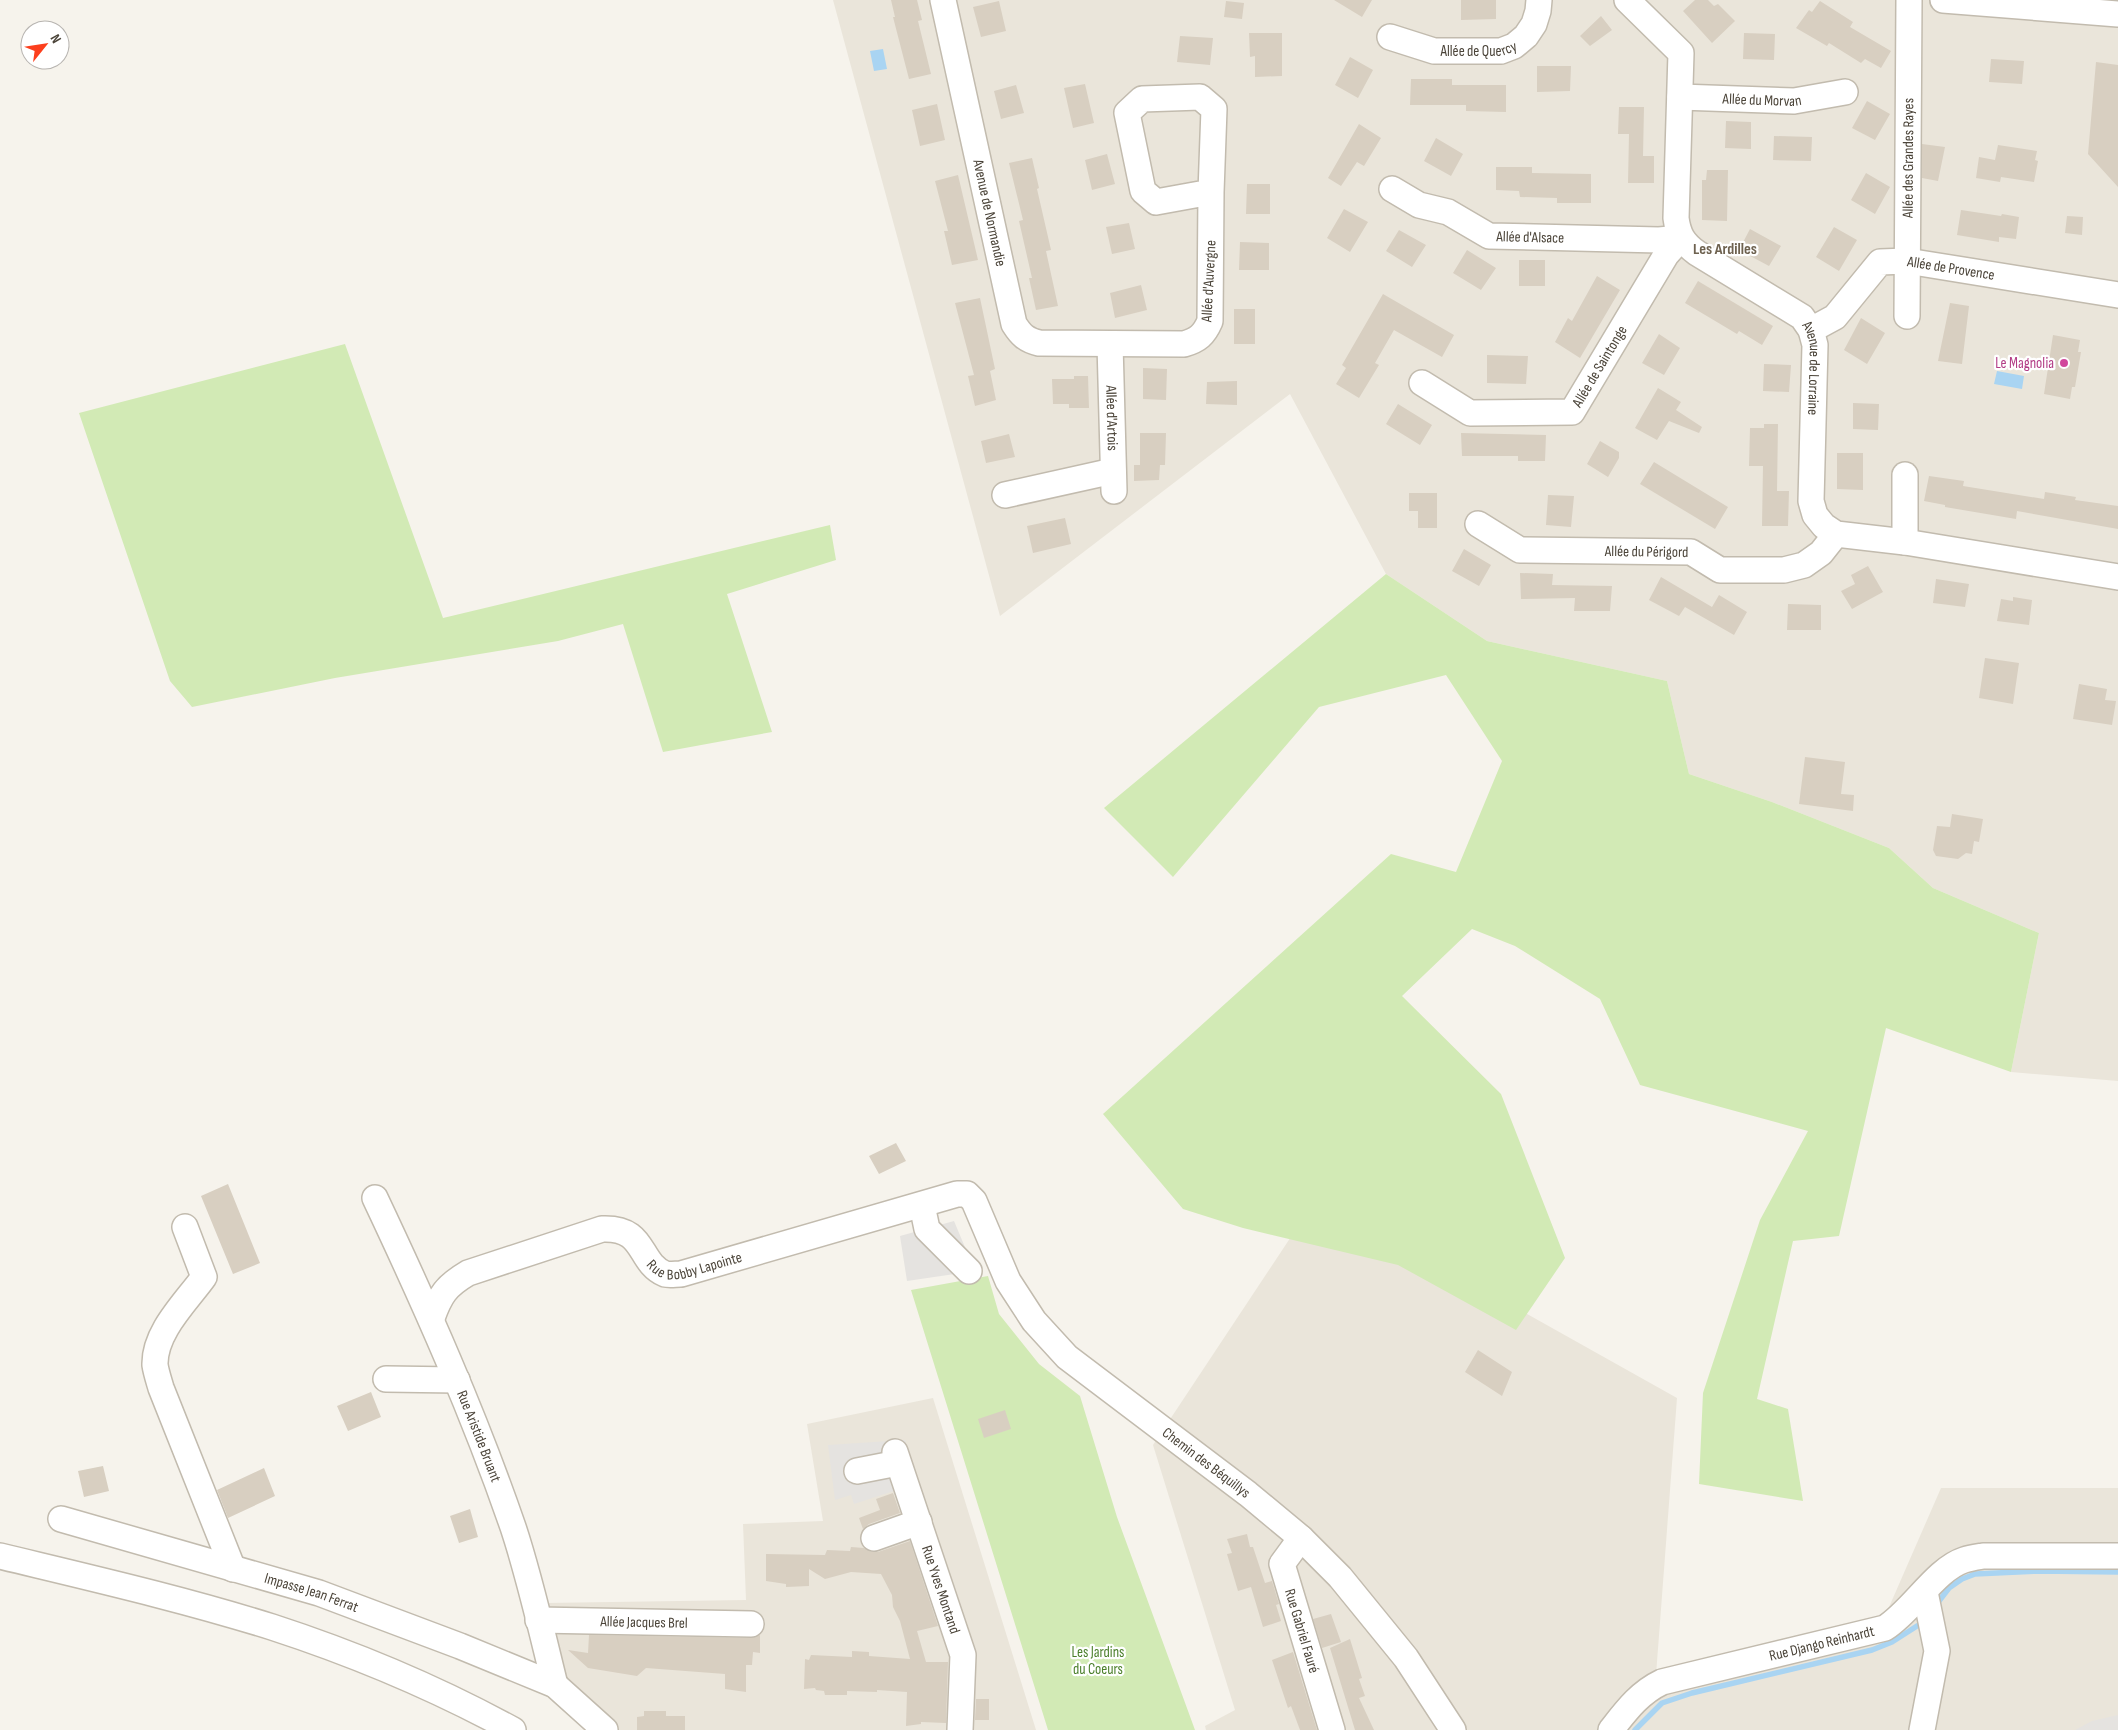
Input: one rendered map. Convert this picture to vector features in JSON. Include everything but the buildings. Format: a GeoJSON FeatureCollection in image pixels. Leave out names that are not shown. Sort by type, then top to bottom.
{"type":"FeatureCollection","features":[{"type":"Feature","properties":{"kind":"street","name":"Avenue de Normandie"},"geometry":{"type":"LineString","coordinates":[[943,0],[1014,324],[1020,334],[1030,341],[1110,344]]}},
{"type":"Feature","properties":{"kind":"street","name":"Allée de Quercy"},"geometry":{"type":"LineString","coordinates":[[1390,38],[1434,51],[1501,51],[1514,46],[1526,36],[1534,24],[1539,0]]}},
{"type":"Feature","properties":{"kind":"street"},"geometry":{"type":"LineString","coordinates":[[1627,0],[1681,53],[1676,218],[1680,238]]}},
{"type":"Feature","properties":{"kind":"street","name":"Allée des Grandes Rayes"},"geometry":{"type":"LineString","coordinates":[[1907,316],[1909,0]]}},
{"type":"Feature","properties":{"kind":"street"},"geometry":{"type":"LineString","coordinates":[[1943,0],[2040,4],[2118,14]]}},
{"type":"Feature","properties":{"kind":"street","name":"Allée du Morvan"},"geometry":{"type":"LineString","coordinates":[[1680,97],[1794,101],[1845,92]]}},
{"type":"Feature","properties":{"kind":"street","name":"Allée d'Auvergne"},"geometry":{"type":"LineString","coordinates":[[1110,344],[1184,344],[1196,341],[1205,332],[1210,321],[1214,109],[1200,97],[1142,98],[1127,113],[1142,191],[1156,202],[1211,192]]}},
{"type":"Feature","properties":{"kind":"street","name":"Allée d'Alsace"},"geometry":{"type":"LineString","coordinates":[[1392,188],[1418,205],[1448,212],[1489,236],[1658,240],[1680,238]]}},
{"type":"Feature","properties":{"kind":"street","name":"Avenue de Lorraine"},"geometry":{"type":"LineString","coordinates":[[1680,238],[1697,253],[1802,317],[1812,330],[1815,345],[1811,501],[1815,515],[1824,526],[1836,534]]}},
{"type":"Feature","properties":{"kind":"street","name":"Allée de Saintonge"},"geometry":{"type":"LineString","coordinates":[[1422,383],[1470,413],[1572,412],[1666,255],[1680,238]]}},
{"type":"Feature","properties":{"kind":"street","name":"Allée de Provence"},"geometry":{"type":"LineString","coordinates":[[1812,330],[1835,317],[1880,262],[1907,261],[2118,295]]}},
{"type":"Feature","properties":{"kind":"street","name":"Allée d'Artois"},"geometry":{"type":"LineString","coordinates":[[1005,494],[1113,481],[1110,344]]}},
{"type":"Feature","properties":{"kind":"street"},"geometry":{"type":"LineString","coordinates":[[1905,542],[1906,475]]}},
{"type":"Feature","properties":{"kind":"street","name":"Allée du Périgord"},"geometry":{"type":"LineString","coordinates":[[1478,524],[1520,550],[1691,552],[1720,570],[1784,570],[1804,566],[1820,553],[1836,534]]}},
{"type":"Feature","properties":{"kind":"street"},"geometry":{"type":"LineString","coordinates":[[1836,534],[1905,542],[2118,577]]}},
{"type":"Feature","properties":{"kind":"street","name":"Rue Bobby Lapointe"},"geometry":{"type":"LineString","coordinates":[[432,1318],[439,1298],[452,1282],[468,1273],[602,1229],[616,1228],[628,1234],[654,1265],[666,1274],[681,1274],[957,1194],[968,1194]]}},
{"type":"Feature","properties":{"kind":"street","name":"Chemin des Béquillys"},"geometry":{"type":"LineString","coordinates":[[968,1194],[974,1201],[1008,1281],[1034,1321],[1068,1357],[1248,1494],[1301,1538],[1340,1577],[1406,1658],[1453,1730]]}},
{"type":"Feature","properties":{"kind":"street","name":"Rue Aristide Bruant"},"geometry":{"type":"LineString","coordinates":[[375,1198],[432,1318],[514,1530],[555,1685]]}},
{"type":"Feature","properties":{"kind":"street"},"geometry":{"type":"LineString","coordinates":[[922,1205],[927,1228],[969,1271]]}},
{"type":"Feature","properties":{"kind":"street"},"geometry":{"type":"LineString","coordinates":[[185,1227],[204,1277],[166,1328],[159,1346],[155,1365],[161,1388],[233,1569]]}},
{"type":"Feature","properties":{"kind":"street"},"geometry":{"type":"LineString","coordinates":[[386,1379],[457,1380]]}},
{"type":"Feature","properties":{"kind":"street","name":"Rue Yves Montand"},"geometry":{"type":"LineString","coordinates":[[857,1471],[896,1457],[963,1655],[960,1730]]}},
{"type":"Feature","properties":{"kind":"street","name":"Impasse Jean Ferrat"},"geometry":{"type":"LineString","coordinates":[[61,1520],[319,1593],[460,1646],[555,1685]]}},
{"type":"Feature","properties":{"kind":"street"},"geometry":{"type":"LineString","coordinates":[[874,1538],[919,1522]]}},
{"type":"Feature","properties":{"kind":"street","name":"Rue Gabriel Fauré"},"geometry":{"type":"LineString","coordinates":[[1301,1538],[1282,1564],[1332,1730]]}},
{"type":"Feature","properties":{"kind":"street"},"geometry":{"type":"LineString","coordinates":[[0,1556],[216,1611],[273,1628],[388,1670],[513,1730]]}},
{"type":"Feature","properties":{"kind":"street","name":"Rue Django Reinhardt"},"geometry":{"type":"LineString","coordinates":[[1611,1730],[1636,1699],[1648,1688],[1662,1682],[1879,1630],[1896,1621],[1946,1571],[1963,1560],[1983,1556],[2118,1556]]}},
{"type":"Feature","properties":{"kind":"street"},"geometry":{"type":"LineString","coordinates":[[1922,1730],[1937,1651],[1925,1592]]}},
{"type":"Feature","properties":{"kind":"street","name":"Allée Jacques Brel"},"geometry":{"type":"LineString","coordinates":[[538,1620],[751,1624]]}},
{"type":"Feature","properties":{"kind":"street"},"geometry":{"type":"LineString","coordinates":[[555,1685],[605,1730]]}},
{"type":"Feature","properties":{"kind":"shaded area"},"geometry":{"type":"Polygon","coordinates":[[[833,0],[2118,0],[2118,1081],[2011,1072],[2039,933],[1933,888],[1889,848],[1772,802],[1689,774],[1667,681],[1487,641],[1386,574],[1290,394],[1000,616],[833,0]]]}},
{"type":"Feature","properties":{"kind":"shaded area"},"geometry":{"type":"Polygon","coordinates":[[[1320,1193],[1381,1232],[1677,1398],[1656,1675],[1886,1614],[1941,1488],[2118,1488],[2118,1730],[1206,1730],[1205,1726],[1235,1710],[1153,1445],[1320,1193]]]}},
{"type":"Feature","properties":{"kind":"shaded area"},"geometry":{"type":"Polygon","coordinates":[[[954,1221],[975,1271],[907,1281],[900,1236],[954,1221]]]}},
{"type":"Feature","properties":{"kind":"shaded area"},"geometry":{"type":"Polygon","coordinates":[[[933,1398],[1036,1730],[587,1730],[552,1701],[545,1603],[746,1600],[743,1524],[823,1521],[807,1424],[933,1398]]]}},
{"type":"Feature","properties":{"kind":"shaded area"},"geometry":{"type":"Polygon","coordinates":[[[905,1440],[918,1483],[854,1504],[851,1495],[835,1500],[828,1445],[905,1440]]]}},
{"type":"Feature","properties":{"kind":"shaded area"},"geometry":{"type":"Polygon","coordinates":[[[2118,1715],[2118,1730],[2075,1730],[2092,1721],[2118,1715]]]}},
{"type":"Feature","properties":{"kind":"green space"},"geometry":{"type":"Polygon","coordinates":[[[345,344],[443,618],[830,525],[836,560],[727,594],[772,732],[663,752],[623,624],[558,641],[335,678],[192,707],[170,681],[79,413],[345,344]]]}},
{"type":"Feature","properties":{"kind":"green space"},"geometry":{"type":"Polygon","coordinates":[[[1386,574],[1487,641],[1667,681],[1689,774],[1772,802],[1889,848],[1933,888],[2039,933],[2011,1072],[1886,1028],[1839,1236],[1793,1241],[1757,1399],[1788,1409],[1803,1501],[1699,1484],[1703,1393],[1760,1220],[1808,1131],[1640,1085],[1600,999],[1515,946],[1472,929],[1402,996],[1501,1094],[1565,1258],[1516,1330],[1398,1265],[1243,1228],[1183,1209],[1103,1114],[1391,854],[1456,872],[1502,761],[1446,675],[1319,707],[1173,877],[1104,808],[1386,574]]]}},
{"type":"Feature","properties":{"kind":"green space","name":"Les Jardins du Coeurs"},"geometry":{"type":"Polygon","coordinates":[[[988,1276],[999,1314],[1039,1364],[1080,1396],[1117,1517],[1195,1730],[1048,1730],[911,1290],[988,1276]]]}},
{"type":"Feature","properties":{"kind":"water"},"geometry":{"type":"Polygon","coordinates":[[[883,49],[887,69],[874,71],[870,51],[883,49]]]}},
{"type":"Feature","properties":{"kind":"water"},"geometry":{"type":"Polygon","coordinates":[[[1997,371],[2024,376],[2022,389],[1994,384],[1997,371]]]}},
{"type":"Feature","properties":{"kind":"waterway"},"geometry":{"type":"LineString","coordinates":[[1939,1601],[1949,1588],[1962,1579],[1975,1574],[2038,1571],[2118,1572]]}},
{"type":"Feature","properties":{"kind":"waterway"},"geometry":{"type":"LineString","coordinates":[[1635,1730],[1662,1703],[1692,1693],[1872,1650],[1892,1642],[1917,1626]]}},
{"type":"Feature","properties":{"kind":"place","name":"Le Magnolia"},"geometry":{"type":"Point","coordinates":[2064,363]}},
{"type":"Feature","properties":{"kind":"district","name":"Les Ardilles"},"geometry":{"type":"Point","coordinates":[1725,249]}}]}
